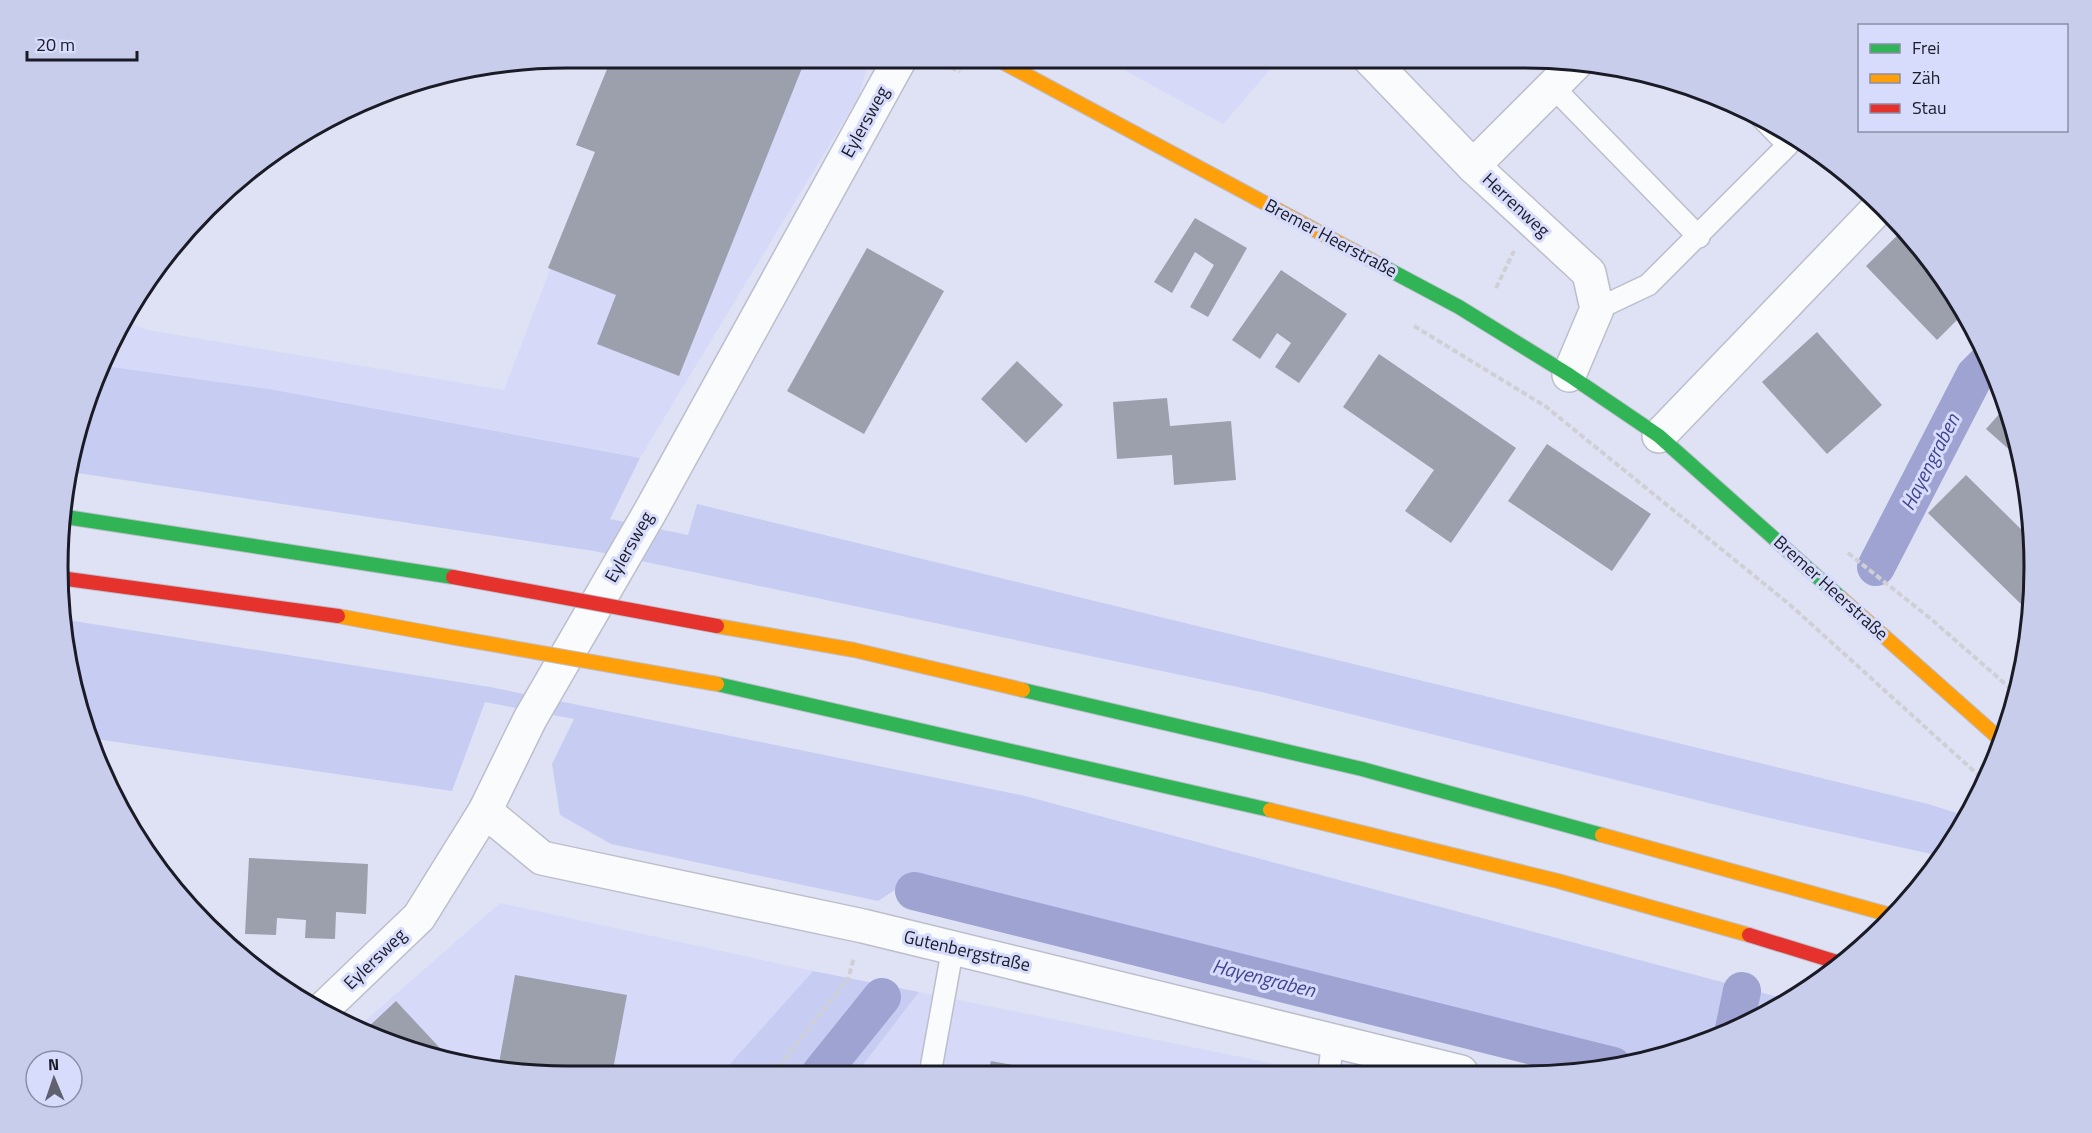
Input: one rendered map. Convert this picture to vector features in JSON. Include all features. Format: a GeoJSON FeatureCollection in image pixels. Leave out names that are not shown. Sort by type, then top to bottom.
{"type":"FeatureCollection","features":[{"type":"Feature","properties":{"kind":"main road","name":"Bremer Heerstraße"},"geometry":{"type":"LineString","coordinates":[[1014,68],[1459,307],[1569,375],[1659,436],[1995,735]]}},
{"type":"Feature","properties":{"kind":"main road"},"geometry":{"type":"LineString","coordinates":[[70,518],[453,578],[855,650],[1362,770],[1835,897],[1884,913]]}},
{"type":"Feature","properties":{"kind":"main road"},"geometry":{"type":"LineString","coordinates":[[68,579],[320,613],[717,684],[1032,754],[1355,830],[1570,884],[1738,930],[1831,960]]}},
{"type":"Feature","properties":{"kind":"street","name":"Eylersweg"},"geometry":{"type":"LineString","coordinates":[[328,1005],[419,917],[485,811],[530,719],[650,512],[895,68]]}},
{"type":"Feature","properties":{"kind":"street","name":"Herrenweg"},"geometry":{"type":"LineString","coordinates":[[1379,68],[1473,166],[1589,273],[1597,309]]}},
{"type":"Feature","properties":{"kind":"street"},"geometry":{"type":"LineString","coordinates":[[1473,166],[1569,70]]}},
{"type":"Feature","properties":{"kind":"street"},"geometry":{"type":"LineString","coordinates":[[1659,436],[1875,211]]}},
{"type":"Feature","properties":{"kind":"street"},"geometry":{"type":"LineString","coordinates":[[1569,375],[1597,309]]}},
{"type":"Feature","properties":{"kind":"street","name":"Gutenbergstraße"},"geometry":{"type":"LineString","coordinates":[[485,811],[542,858],[863,926],[1436,1066]]}},
{"type":"Feature","properties":{"kind":"lane"},"geometry":{"type":"LineString","coordinates":[[1553,87],[1699,237]]}},
{"type":"Feature","properties":{"kind":"lane"},"geometry":{"type":"LineString","coordinates":[[1597,309],[1648,285],[1699,237],[1788,145],[1781,138]]}},
{"type":"Feature","properties":{"kind":"lane"},"geometry":{"type":"LineString","coordinates":[[931,1066],[953,947]]}},
{"type":"Feature","properties":{"kind":"lane"},"geometry":{"type":"LineString","coordinates":[[1330,1066],[1333,1039]]}},
{"type":"Feature","properties":{"kind":"path"},"geometry":{"type":"LineString","coordinates":[[1495,291],[1530,218]]}},
{"type":"Feature","properties":{"kind":"path"},"geometry":{"type":"LineString","coordinates":[[1545,406],[1789,604],[1978,775]]}},
{"type":"Feature","properties":{"kind":"path"},"geometry":{"type":"LineString","coordinates":[[779,1066],[848,979],[863,926]]}},
{"type":"Feature","properties":{"kind":"shaded area"},"geometry":{"type":"Polygon","coordinates":[[[608,68],[867,68],[859,96],[640,458],[269,389],[109,366],[131,323],[148,330],[504,390],[595,152],[576,145],[608,68]]]}},
{"type":"Feature","properties":{"kind":"shaded area"},"geometry":{"type":"Polygon","coordinates":[[[1120,68],[1271,68],[1223,124],[1120,68]]]}},
{"type":"Feature","properties":{"kind":"shaded area"},"geometry":{"type":"Polygon","coordinates":[[[109,367],[269,389],[640,458],[610,519],[688,535],[697,504],[1928,804],[1959,814],[1932,854],[1765,817],[1266,693],[594,551],[76,473],[94,406],[109,367]]]}},
{"type":"Feature","properties":{"kind":"shaded area"},"geometry":{"type":"Polygon","coordinates":[[[71,621],[490,687],[1021,795],[1778,997],[1716,1028],[1686,1039],[1611,1058],[913,878],[878,901],[611,844],[560,815],[552,764],[574,719],[485,702],[452,791],[99,739],[77,664],[71,621]]]}},
{"type":"Feature","properties":{"kind":"shaded area"},"geometry":{"type":"Polygon","coordinates":[[[500,903],[813,971],[728,1066],[566,1066],[501,1061],[437,1048],[364,1022],[500,903]]]}},
{"type":"Feature","properties":{"kind":"shaded area"},"geometry":{"type":"Polygon","coordinates":[[[813,971],[919,992],[862,1066],[728,1066],[813,971]]]}},
{"type":"Feature","properties":{"kind":"shaded area"},"geometry":{"type":"Polygon","coordinates":[[[919,992],[1286,1066],[862,1066],[919,992]]]}},
{"type":"Feature","properties":{"kind":"building"},"geometry":{"type":"Polygon","coordinates":[[[608,68],[802,68],[679,376],[597,344],[616,295],[548,268],[595,152],[576,145],[608,68]]]}},
{"type":"Feature","properties":{"kind":"building"},"geometry":{"type":"Polygon","coordinates":[[[1195,218],[1247,248],[1208,317],[1190,307],[1214,265],[1195,252],[1172,293],[1154,282],[1195,218]]]}},
{"type":"Feature","properties":{"kind":"building"},"geometry":{"type":"Polygon","coordinates":[[[1898,234],[1940,289],[1959,318],[1937,340],[1866,266],[1898,234]]]}},
{"type":"Feature","properties":{"kind":"building"},"geometry":{"type":"Polygon","coordinates":[[[867,248],[944,291],[864,434],[787,391],[867,248]]]}},
{"type":"Feature","properties":{"kind":"building"},"geometry":{"type":"Polygon","coordinates":[[[1281,270],[1347,314],[1299,383],[1275,367],[1291,343],[1277,333],[1260,359],[1232,340],[1281,270]]]}},
{"type":"Feature","properties":{"kind":"building"},"geometry":{"type":"Polygon","coordinates":[[[1817,332],[1882,405],[1827,454],[1762,382],[1817,332]]]}},
{"type":"Feature","properties":{"kind":"building"},"geometry":{"type":"Polygon","coordinates":[[[1379,354],[1516,448],[1451,543],[1405,511],[1434,470],[1343,407],[1379,354]]]}},
{"type":"Feature","properties":{"kind":"building"},"geometry":{"type":"Polygon","coordinates":[[[1017,361],[1063,405],[1026,443],[981,399],[1017,361]]]}},
{"type":"Feature","properties":{"kind":"building"},"geometry":{"type":"Polygon","coordinates":[[[1167,398],[1170,426],[1231,421],[1236,480],[1174,485],[1172,455],[1117,459],[1113,402],[1167,398]]]}},
{"type":"Feature","properties":{"kind":"building"},"geometry":{"type":"Polygon","coordinates":[[[2000,413],[2010,451],[1986,429],[2000,413]]]}},
{"type":"Feature","properties":{"kind":"building"},"geometry":{"type":"Polygon","coordinates":[[[1547,444],[1651,514],[1612,571],[1508,501],[1547,444]]]}},
{"type":"Feature","properties":{"kind":"building"},"geometry":{"type":"Polygon","coordinates":[[[1966,475],[2023,531],[2022,605],[1928,513],[1966,475]]]}},
{"type":"Feature","properties":{"kind":"building"},"geometry":{"type":"Polygon","coordinates":[[[249,858],[368,864],[366,914],[336,912],[335,939],[305,938],[306,920],[277,918],[276,935],[245,934],[249,858]]]}},
{"type":"Feature","properties":{"kind":"building"},"geometry":{"type":"Polygon","coordinates":[[[515,975],[627,995],[614,1066],[566,1066],[499,1061],[515,975]]]}},
{"type":"Feature","properties":{"kind":"building"},"geometry":{"type":"Polygon","coordinates":[[[396,1001],[441,1049],[406,1039],[370,1025],[396,1001]]]}},
{"type":"Feature","properties":{"kind":"building"},"geometry":{"type":"Polygon","coordinates":[[[991,1061],[1018,1066],[990,1066],[991,1061]]]}},
{"type":"Feature","properties":{"kind":"waterway","name":"Hayengraben"},"geometry":{"type":"LineString","coordinates":[[1876,567],[1975,375],[1983,367]]}},
{"type":"Feature","properties":{"kind":"waterway","name":"Hayengraben"},"geometry":{"type":"LineString","coordinates":[[914,891],[1592,1061]]}},
{"type":"Feature","properties":{"kind":"waterway","name":"Hayengraben"},"geometry":{"type":"LineString","coordinates":[[1736,1019],[1742,991]]}},
{"type":"Feature","properties":{"kind":"waterway","name":"Hayengraben"},"geometry":{"type":"LineString","coordinates":[[826,1066],[882,997]]}},
{"type":"Feature","properties":{"kind":"traffic: fast"},"geometry":{"type":"LineString","coordinates":[[1382,266],[1459,307],[1569,375],[1659,436],[1841,598]]}},
{"type":"Feature","properties":{"kind":"traffic: fast"},"geometry":{"type":"LineString","coordinates":[[70,518],[453,577]]}},
{"type":"Feature","properties":{"kind":"traffic: fast"},"geometry":{"type":"LineString","coordinates":[[717,684],[1270,810]]}},
{"type":"Feature","properties":{"kind":"traffic: fast"},"geometry":{"type":"LineString","coordinates":[[1023,690],[1362,769],[1602,835]]}},
{"type":"Feature","properties":{"kind":"traffic: slow"},"geometry":{"type":"LineString","coordinates":[[1013,68],[1382,266]]}},
{"type":"Feature","properties":{"kind":"traffic: slow"},"geometry":{"type":"LineString","coordinates":[[1841,598],[1995,735]]}},
{"type":"Feature","properties":{"kind":"traffic: slow"},"geometry":{"type":"LineString","coordinates":[[338,616],[451,637]]}},
{"type":"Feature","properties":{"kind":"traffic: slow"},"geometry":{"type":"LineString","coordinates":[[717,626],[854,650],[1023,690]]}},
{"type":"Feature","properties":{"kind":"traffic: slow"},"geometry":{"type":"LineString","coordinates":[[451,637],[717,684]]}},
{"type":"Feature","properties":{"kind":"traffic: slow"},"geometry":{"type":"LineString","coordinates":[[1270,810],[1558,881],[1749,935]]}},
{"type":"Feature","properties":{"kind":"traffic: slow"},"geometry":{"type":"LineString","coordinates":[[1602,835],[1884,913]]}},
{"type":"Feature","properties":{"kind":"traffic: jam"},"geometry":{"type":"LineString","coordinates":[[453,577],[717,626]]}},
{"type":"Feature","properties":{"kind":"traffic: jam"},"geometry":{"type":"LineString","coordinates":[[68,579],[338,616]]}},
{"type":"Feature","properties":{"kind":"traffic: jam"},"geometry":{"type":"LineString","coordinates":[[1749,935],[1831,960]]}}]}
